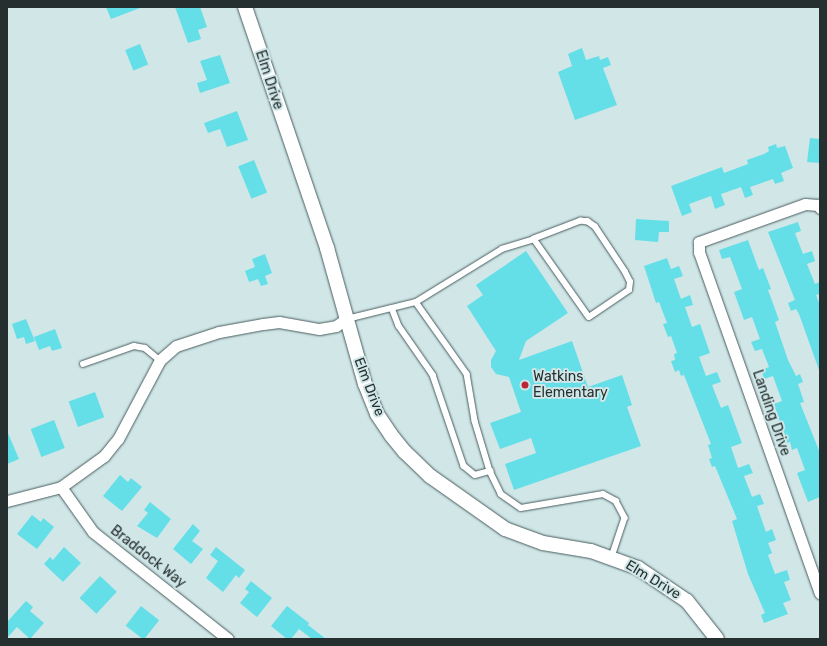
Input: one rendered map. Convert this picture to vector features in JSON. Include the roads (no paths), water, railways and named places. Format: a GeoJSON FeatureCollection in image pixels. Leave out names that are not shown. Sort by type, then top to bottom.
{"type":"FeatureCollection","features":[{"type":"Feature","properties":{"kind":"street","name":"Elm Drive"},"geometry":{"type":"LineString","coordinates":[[245,7],[327,248],[365,384],[377,414],[404,452],[430,476],[466,503],[521,536],[612,558],[638,568],[664,584],[687,601],[717,639]]}},
{"type":"Feature","properties":{"kind":"street","name":"Landing Drive"},"geometry":{"type":"LineString","coordinates":[[819,206],[805,204],[699,242],[699,252],[820,593]]}},
{"type":"Feature","properties":{"kind":"street"},"geometry":{"type":"LineString","coordinates":[[7,501],[61,487],[104,456],[118,439],[160,360],[176,346],[219,332],[279,322],[319,329],[336,326],[346,319]]}},
{"type":"Feature","properties":{"kind":"street","name":"Braddock Way"},"geometry":{"type":"LineString","coordinates":[[61,487],[93,532],[228,639]]}},
{"type":"Feature","properties":{"kind":"lane"},"geometry":{"type":"LineString","coordinates":[[346,319],[416,302],[502,249],[534,239],[581,221],[588,222],[594,227],[625,272],[630,282],[629,290],[589,317],[534,239]]}},
{"type":"Feature","properties":{"kind":"lane"},"geometry":{"type":"LineString","coordinates":[[416,302],[467,374],[475,421],[490,471],[501,494],[521,508],[603,494],[616,501],[625,518],[612,558]]}},
{"type":"Feature","properties":{"kind":"lane"},"geometry":{"type":"LineString","coordinates":[[392,308],[398,326],[433,375],[464,466],[475,475],[490,471]]}},
{"type":"Feature","properties":{"kind":"lane"},"geometry":{"type":"LineString","coordinates":[[83,364],[134,346],[145,348],[160,360]]}},
{"type":"Feature","properties":{"kind":"place","name":"Watkins Elementary"},"geometry":{"type":"Point","coordinates":[525,385]}}]}
